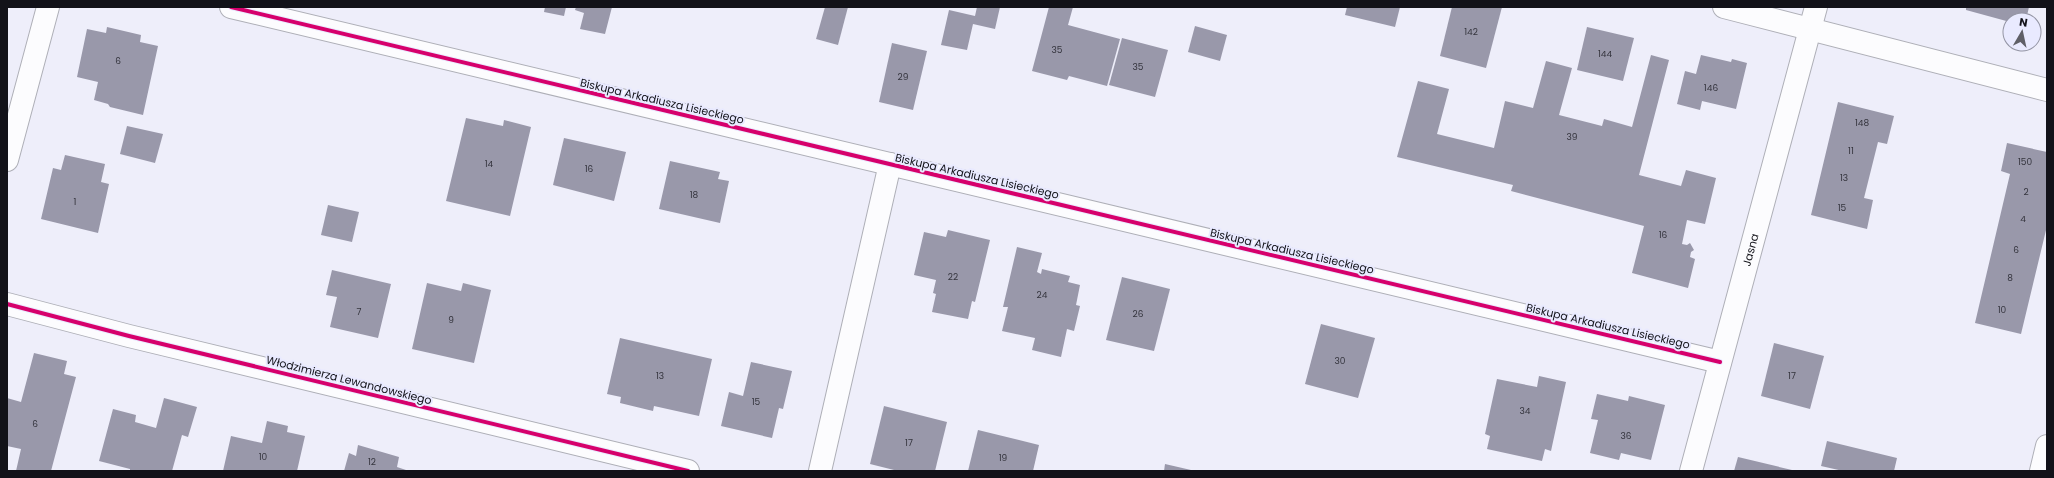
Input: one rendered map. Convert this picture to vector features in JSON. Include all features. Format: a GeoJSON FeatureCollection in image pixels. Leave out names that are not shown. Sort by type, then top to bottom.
{"type":"FeatureCollection","features":[{"type":"Feature","properties":{"kind":"street"},"geometry":{"type":"LineString","coordinates":[[7,160],[48,7]]}},
{"type":"Feature","properties":{"kind":"street","name":"Biskupa Arkadiusza Lisieckiego"},"geometry":{"type":"LineString","coordinates":[[231,7],[1720,362]]}},
{"type":"Feature","properties":{"kind":"street"},"geometry":{"type":"LineString","coordinates":[[1724,7],[2047,90]]}},
{"type":"Feature","properties":{"kind":"street","name":"Jasna"},"geometry":{"type":"LineString","coordinates":[[1691,471],[1816,7]]}},
{"type":"Feature","properties":{"kind":"street"},"geometry":{"type":"LineString","coordinates":[[820,471],[890,164]]}},
{"type":"Feature","properties":{"kind":"street","name":"Włodzimierza Lewandowskiego"},"geometry":{"type":"LineString","coordinates":[[7,304],[137,338],[688,471]]}},
{"type":"Feature","properties":{"kind":"street"},"geometry":{"type":"LineString","coordinates":[[2041,471],[2047,446]]}},
{"type":"Feature","properties":{"kind":"building"},"geometry":{"type":"Polygon","coordinates":[[[545,7],[566,7],[564,16],[544,12],[545,7]]]}},
{"type":"Feature","properties":{"kind":"building"},"geometry":{"type":"Polygon","coordinates":[[[576,7],[612,7],[605,34],[580,29],[584,13],[575,10],[576,7]]]}},
{"type":"Feature","properties":{"kind":"building"},"geometry":{"type":"Polygon","coordinates":[[[825,7],[848,7],[838,45],[816,39],[825,7]]]}},
{"type":"Feature","properties":{"kind":"building"},"geometry":{"type":"Polygon","coordinates":[[[977,7],[1000,7],[995,29],[973,24],[967,50],[941,45],[949,10],[975,16],[977,7]]]}},
{"type":"Feature","properties":{"kind":"building"},"geometry":{"type":"Polygon","coordinates":[[[1049,7],[1073,7],[1068,25],[1120,39],[1107,86],[1069,76],[1067,80],[1032,71],[1049,7]]]}},
{"type":"Feature","properties":{"kind":"building"},"geometry":{"type":"Polygon","coordinates":[[[1347,7],[1400,7],[1395,27],[1345,15],[1347,7]]]}},
{"type":"Feature","properties":{"kind":"building"},"geometry":{"type":"Polygon","coordinates":[[[1452,7],[1502,7],[1486,68],[1440,56],[1452,7]]]}},
{"type":"Feature","properties":{"kind":"building"},"geometry":{"type":"Polygon","coordinates":[[[1966,7],[2029,7],[2028,12],[2002,12],[2002,20],[1966,10],[1966,7]]]}},
{"type":"Feature","properties":{"kind":"building"},"geometry":{"type":"Polygon","coordinates":[[[1195,26],[1227,35],[1220,61],[1188,52],[1195,26]]]}},
{"type":"Feature","properties":{"kind":"building"},"geometry":{"type":"Polygon","coordinates":[[[107,27],[141,35],[140,42],[158,46],[143,115],[110,107],[108,104],[94,100],[98,82],[77,77],[87,29],[106,33],[107,27]]]}},
{"type":"Feature","properties":{"kind":"building"},"geometry":{"type":"Polygon","coordinates":[[[1587,27],[1634,38],[1623,81],[1577,70],[1587,27]]]}},
{"type":"Feature","properties":{"kind":"building"},"geometry":{"type":"Polygon","coordinates":[[[1122,38],[1168,50],[1155,97],[1109,85],[1122,38]]]}},
{"type":"Feature","properties":{"kind":"building"},"geometry":{"type":"Polygon","coordinates":[[[892,43],[927,51],[913,110],[879,102],[892,43]]]}},
{"type":"Feature","properties":{"kind":"building"},"geometry":{"type":"Polygon","coordinates":[[[1651,55],[1669,60],[1639,175],[1681,186],[1686,170],[1716,178],[1705,224],[1687,220],[1682,244],[1687,245],[1690,243],[1694,250],[1691,252],[1690,257],[1695,259],[1688,288],[1632,273],[1644,226],[1511,191],[1513,185],[1397,157],[1418,81],[1449,89],[1437,134],[1494,148],[1505,101],[1533,108],[1546,61],[1572,68],[1559,115],[1602,126],[1604,119],[1632,127],[1651,55]]]}},
{"type":"Feature","properties":{"kind":"building"},"geometry":{"type":"Polygon","coordinates":[[[1701,55],[1731,62],[1732,59],[1747,63],[1736,109],[1702,101],[1700,110],[1677,104],[1685,71],[1696,74],[1701,55]]]}},
{"type":"Feature","properties":{"kind":"building"},"geometry":{"type":"Polygon","coordinates":[[[1838,102],[1894,116],[1887,144],[1878,142],[1864,198],[1873,200],[1867,229],[1811,215],[1838,102]]]}},
{"type":"Feature","properties":{"kind":"building"},"geometry":{"type":"Polygon","coordinates":[[[466,118],[503,126],[504,120],[531,127],[510,216],[446,201],[466,118]]]}},
{"type":"Feature","properties":{"kind":"building"},"geometry":{"type":"Polygon","coordinates":[[[127,126],[163,134],[155,163],[120,154],[127,126]]]}},
{"type":"Feature","properties":{"kind":"building"},"geometry":{"type":"Polygon","coordinates":[[[564,138],[626,152],[614,201],[553,185],[564,138]]]}},
{"type":"Feature","properties":{"kind":"building"},"geometry":{"type":"Polygon","coordinates":[[[2007,143],[2047,152],[2047,226],[2021,334],[1975,323],[2010,174],[2001,171],[2007,143]]]}},
{"type":"Feature","properties":{"kind":"building"},"geometry":{"type":"Polygon","coordinates":[[[65,155],[105,164],[101,182],[109,184],[98,233],[41,219],[53,168],[61,170],[65,155]]]}},
{"type":"Feature","properties":{"kind":"building"},"geometry":{"type":"Polygon","coordinates":[[[670,161],[720,172],[718,179],[729,181],[720,223],[659,209],[670,161]]]}},
{"type":"Feature","properties":{"kind":"building"},"geometry":{"type":"Polygon","coordinates":[[[328,205],[359,212],[352,242],[321,235],[328,205]]]}},
{"type":"Feature","properties":{"kind":"building"},"geometry":{"type":"Polygon","coordinates":[[[948,230],[990,240],[975,302],[972,301],[968,319],[932,312],[936,294],[933,293],[936,280],[914,275],[924,232],[946,237],[948,230]]]}},
{"type":"Feature","properties":{"kind":"building"},"geometry":{"type":"Polygon","coordinates":[[[1017,247],[1042,253],[1037,272],[1041,274],[1042,269],[1070,276],[1068,282],[1080,285],[1076,305],[1080,306],[1074,331],[1067,329],[1061,357],[1032,350],[1035,338],[1002,331],[1008,307],[1003,307],[1017,247]]]}},
{"type":"Feature","properties":{"kind":"building"},"geometry":{"type":"Polygon","coordinates":[[[332,270],[391,284],[378,338],[330,327],[337,297],[326,295],[332,270]]]}},
{"type":"Feature","properties":{"kind":"building"},"geometry":{"type":"Polygon","coordinates":[[[1122,277],[1170,289],[1154,351],[1106,340],[1122,277]]]}},
{"type":"Feature","properties":{"kind":"building"},"geometry":{"type":"Polygon","coordinates":[[[427,283],[461,291],[463,283],[491,290],[474,363],[412,349],[427,283]]]}},
{"type":"Feature","properties":{"kind":"building"},"geometry":{"type":"Polygon","coordinates":[[[1321,324],[1375,338],[1358,398],[1305,384],[1321,324]]]}},
{"type":"Feature","properties":{"kind":"building"},"geometry":{"type":"Polygon","coordinates":[[[620,338],[712,359],[699,416],[654,406],[653,411],[620,403],[621,397],[607,394],[620,338]]]}},
{"type":"Feature","properties":{"kind":"building"},"geometry":{"type":"Polygon","coordinates":[[[1774,343],[1824,356],[1810,409],[1761,396],[1774,343]]]}},
{"type":"Feature","properties":{"kind":"building"},"geometry":{"type":"Polygon","coordinates":[[[34,353],[67,361],[64,374],[76,377],[51,471],[16,471],[21,449],[7,446],[7,398],[21,402],[34,353]]]}},
{"type":"Feature","properties":{"kind":"building"},"geometry":{"type":"Polygon","coordinates":[[[751,362],[792,371],[783,409],[779,408],[772,438],[721,426],[729,392],[743,396],[751,362]]]}},
{"type":"Feature","properties":{"kind":"building"},"geometry":{"type":"Polygon","coordinates":[[[1539,376],[1566,382],[1551,451],[1545,449],[1542,461],[1487,449],[1490,436],[1485,434],[1497,379],[1537,387],[1539,376]]]}},
{"type":"Feature","properties":{"kind":"building"},"geometry":{"type":"Polygon","coordinates":[[[1597,394],[1628,401],[1629,396],[1665,405],[1651,460],[1621,453],[1619,460],[1590,453],[1598,420],[1591,419],[1597,394]]]}},
{"type":"Feature","properties":{"kind":"building"},"geometry":{"type":"Polygon","coordinates":[[[164,398],[197,407],[188,437],[182,435],[172,471],[130,471],[130,469],[99,461],[113,409],[136,415],[135,422],[156,428],[164,398]]]}},
{"type":"Feature","properties":{"kind":"building"},"geometry":{"type":"Polygon","coordinates":[[[884,406],[947,422],[935,471],[898,471],[870,464],[884,406]]]}},
{"type":"Feature","properties":{"kind":"building"},"geometry":{"type":"Polygon","coordinates":[[[267,421],[288,426],[287,432],[305,436],[297,471],[223,471],[231,436],[262,443],[267,421]]]}},
{"type":"Feature","properties":{"kind":"building"},"geometry":{"type":"Polygon","coordinates":[[[978,430],[1039,445],[1033,471],[968,471],[978,430]]]}},
{"type":"Feature","properties":{"kind":"building"},"geometry":{"type":"Polygon","coordinates":[[[1827,441],[1897,458],[1894,471],[1843,471],[1821,466],[1827,441]]]}},
{"type":"Feature","properties":{"kind":"building"},"geometry":{"type":"Polygon","coordinates":[[[358,445],[399,457],[397,467],[409,471],[344,471],[349,453],[356,456],[358,445]]]}},
{"type":"Feature","properties":{"kind":"building"},"geometry":{"type":"Polygon","coordinates":[[[1738,457],[1792,470],[1792,471],[1734,471],[1738,457]]]}},
{"type":"Feature","properties":{"kind":"building"},"geometry":{"type":"Polygon","coordinates":[[[1165,464],[1191,470],[1191,471],[1164,471],[1165,464]]]}},
{"type":"Feature","properties":{"kind":"cycle path"},"geometry":{"type":"LineString","coordinates":[[231,7],[1720,362]]}},
{"type":"Feature","properties":{"kind":"cycle path"},"geometry":{"type":"LineString","coordinates":[[7,304],[129,336],[688,471]]}}]}
